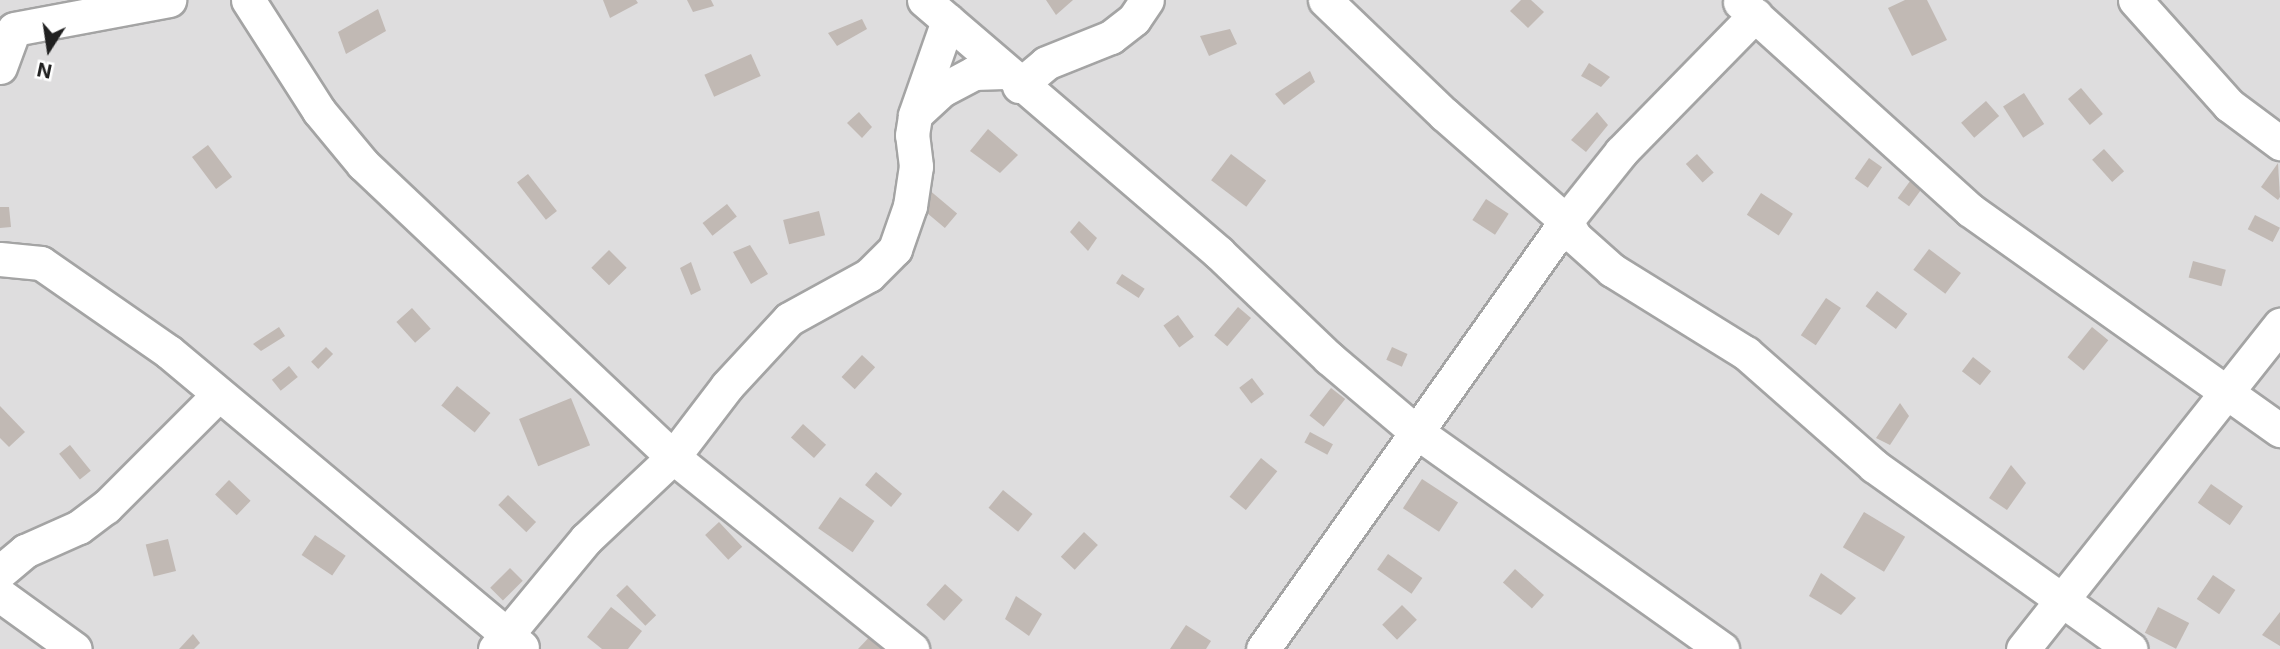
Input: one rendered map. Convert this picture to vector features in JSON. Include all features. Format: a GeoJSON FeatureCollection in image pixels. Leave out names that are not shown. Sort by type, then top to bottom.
{"type":"FeatureCollection","features":[{"type":"Feature","properties":{"kind":"street"},"geometry":{"type":"LineString","coordinates":[[0,67],[14,29],[169,0]]}},
{"type":"Feature","properties":{"kind":"street"},"geometry":{"type":"LineString","coordinates":[[248,0],[319,111],[363,164],[673,457],[912,649]]}},
{"type":"Feature","properties":{"kind":"street"},"geometry":{"type":"LineString","coordinates":[[915,115],[942,90],[974,74],[1012,79],[1111,37],[1133,19],[1147,0]]}},
{"type":"Feature","properties":{"kind":"street"},"geometry":{"type":"LineString","coordinates":[[1325,0],[1444,114],[1566,221],[1575,237],[1612,270],[1746,354],[1874,466],[2131,649]]}},
{"type":"Feature","properties":{"kind":"street"},"geometry":{"type":"LineString","coordinates":[[2135,0],[2229,105],[2280,143]]}},
{"type":"Feature","properties":{"kind":"street"},"geometry":{"type":"LineString","coordinates":[[1278,644],[1414,430],[1566,221],[1621,152],[1747,8],[1970,210],[2224,394],[2280,430]]}},
{"type":"Feature","properties":{"kind":"street"},"geometry":{"type":"LineString","coordinates":[[936,10],[1012,79],[1219,253],[1329,358],[1414,430],[1722,649]]}},
{"type":"Feature","properties":{"kind":"street"},"geometry":{"type":"LineString","coordinates":[[0,259],[28,258],[53,270],[169,352],[217,396],[509,644],[586,539],[673,457],[727,386],[789,319],[869,275],[895,248],[910,206],[916,166],[912,135],[936,10]]}},
{"type":"Feature","properties":{"kind":"street"},"geometry":{"type":"LineString","coordinates":[[2023,649],[2280,325]]}},
{"type":"Feature","properties":{"kind":"street"},"geometry":{"type":"LineString","coordinates":[[0,572],[25,551],[79,527],[106,507],[217,396]]}},
{"type":"Feature","properties":{"kind":"street"},"geometry":{"type":"LineString","coordinates":[[0,595],[75,649]]}},
{"type":"Feature","properties":{"kind":"shaded area"},"geometry":{"type":"Polygon","coordinates":[[[0,0],[2280,0],[2280,649],[0,649],[0,0]]]}},
{"type":"Feature","properties":{"kind":"building"},"geometry":{"type":"Polygon","coordinates":[[[603,0],[636,0],[638,3],[610,18],[603,0]]]}},
{"type":"Feature","properties":{"kind":"building"},"geometry":{"type":"Polygon","coordinates":[[[687,0],[711,0],[714,6],[693,12],[687,0]]]}},
{"type":"Feature","properties":{"kind":"building"},"geometry":{"type":"Polygon","coordinates":[[[1046,0],[1073,0],[1056,15],[1046,0]]]}},
{"type":"Feature","properties":{"kind":"building"},"geometry":{"type":"Polygon","coordinates":[[[1521,0],[1531,0],[1544,12],[1528,28],[1510,11],[1521,0]]]}},
{"type":"Feature","properties":{"kind":"building"},"geometry":{"type":"Polygon","coordinates":[[[1905,0],[1927,0],[1947,40],[1912,56],[1888,8],[1905,0]]]}},
{"type":"Feature","properties":{"kind":"building"},"geometry":{"type":"Polygon","coordinates":[[[378,9],[386,31],[346,54],[338,32],[378,9]]]}},
{"type":"Feature","properties":{"kind":"building"},"geometry":{"type":"Polygon","coordinates":[[[862,19],[867,29],[837,46],[828,33],[862,19]]]}},
{"type":"Feature","properties":{"kind":"building"},"geometry":{"type":"Polygon","coordinates":[[[1230,29],[1237,44],[1209,56],[1200,36],[1230,29]]]}},
{"type":"Feature","properties":{"kind":"building"},"geometry":{"type":"Polygon","coordinates":[[[751,54],[761,76],[714,97],[704,75],[751,54]]]}},
{"type":"Feature","properties":{"kind":"building"},"geometry":{"type":"Polygon","coordinates":[[[1589,63],[1610,77],[1601,87],[1581,76],[1589,63]]]}},
{"type":"Feature","properties":{"kind":"building"},"geometry":{"type":"Polygon","coordinates":[[[1310,71],[1315,82],[1284,105],[1275,94],[1310,71]]]}},
{"type":"Feature","properties":{"kind":"building"},"geometry":{"type":"Polygon","coordinates":[[[2081,88],[2103,114],[2090,125],[2068,99],[2081,88]]]}},
{"type":"Feature","properties":{"kind":"building"},"geometry":{"type":"Polygon","coordinates":[[[2024,93],[2044,124],[2023,138],[2003,107],[2024,93]]]}},
{"type":"Feature","properties":{"kind":"building"},"geometry":{"type":"Polygon","coordinates":[[[1986,101],[1999,116],[1974,138],[1961,123],[1986,101]]]}},
{"type":"Feature","properties":{"kind":"building"},"geometry":{"type":"Polygon","coordinates":[[[859,112],[872,127],[862,138],[847,123],[859,112]]]}},
{"type":"Feature","properties":{"kind":"building"},"geometry":{"type":"Polygon","coordinates":[[[1597,112],[1608,125],[1586,152],[1571,140],[1597,112]]]}},
{"type":"Feature","properties":{"kind":"building"},"geometry":{"type":"Polygon","coordinates":[[[988,129],[1018,155],[1000,173],[970,151],[988,129]]]}},
{"type":"Feature","properties":{"kind":"building"},"geometry":{"type":"Polygon","coordinates":[[[208,145],[232,177],[216,189],[192,157],[208,145]]]}},
{"type":"Feature","properties":{"kind":"building"},"geometry":{"type":"Polygon","coordinates":[[[2104,149],[2124,171],[2112,182],[2092,160],[2104,149]]]}},
{"type":"Feature","properties":{"kind":"building"},"geometry":{"type":"Polygon","coordinates":[[[1231,154],[1266,180],[1246,207],[1211,180],[1231,154]]]}},
{"type":"Feature","properties":{"kind":"building"},"geometry":{"type":"Polygon","coordinates":[[[1697,154],[1714,173],[1703,183],[1686,164],[1697,154]]]}},
{"type":"Feature","properties":{"kind":"building"},"geometry":{"type":"Polygon","coordinates":[[[1869,158],[1882,167],[1868,188],[1855,178],[1869,158]]]}},
{"type":"Feature","properties":{"kind":"building"},"geometry":{"type":"Polygon","coordinates":[[[2278,163],[2280,197],[2278,200],[2261,187],[2278,163]]]}},
{"type":"Feature","properties":{"kind":"building"},"geometry":{"type":"Polygon","coordinates":[[[528,174],[557,211],[546,220],[517,183],[528,174]]]}},
{"type":"Feature","properties":{"kind":"building"},"geometry":{"type":"Polygon","coordinates":[[[1913,177],[1924,185],[1909,206],[1898,198],[1913,177]]]}},
{"type":"Feature","properties":{"kind":"building"},"geometry":{"type":"Polygon","coordinates":[[[928,189],[957,213],[945,228],[916,204],[928,189]]]}},
{"type":"Feature","properties":{"kind":"building"},"geometry":{"type":"Polygon","coordinates":[[[1761,193],[1793,214],[1779,236],[1747,215],[1761,193]]]}},
{"type":"Feature","properties":{"kind":"building"},"geometry":{"type":"Polygon","coordinates":[[[1486,199],[1509,214],[1495,235],[1472,220],[1486,199]]]}},
{"type":"Feature","properties":{"kind":"building"},"geometry":{"type":"Polygon","coordinates":[[[727,204],[737,217],[712,236],[703,223],[727,204]]]}},
{"type":"Feature","properties":{"kind":"building"},"geometry":{"type":"Polygon","coordinates":[[[0,207],[9,207],[11,227],[0,228],[0,207]]]}},
{"type":"Feature","properties":{"kind":"building"},"geometry":{"type":"Polygon","coordinates":[[[819,211],[825,235],[789,244],[783,220],[819,211]]]}},
{"type":"Feature","properties":{"kind":"building"},"geometry":{"type":"Polygon","coordinates":[[[2255,215],[2280,228],[2273,242],[2248,229],[2255,215]]]}},
{"type":"Feature","properties":{"kind":"building"},"geometry":{"type":"Polygon","coordinates":[[[1079,221],[1097,238],[1088,251],[1070,232],[1079,221]]]}},
{"type":"Feature","properties":{"kind":"building"},"geometry":{"type":"Polygon","coordinates":[[[750,245],[768,274],[751,284],[733,252],[750,245]]]}},
{"type":"Feature","properties":{"kind":"building"},"geometry":{"type":"Polygon","coordinates":[[[1929,249],[1961,273],[1945,294],[1913,270],[1929,249]]]}},
{"type":"Feature","properties":{"kind":"building"},"geometry":{"type":"Polygon","coordinates":[[[609,250],[627,268],[609,285],[591,268],[609,250]]]}},
{"type":"Feature","properties":{"kind":"building"},"geometry":{"type":"Polygon","coordinates":[[[2193,261],[2226,270],[2221,286],[2189,277],[2193,261]]]}},
{"type":"Feature","properties":{"kind":"building"},"geometry":{"type":"Polygon","coordinates":[[[691,262],[701,290],[691,295],[680,268],[691,262]]]}},
{"type":"Feature","properties":{"kind":"building"},"geometry":{"type":"Polygon","coordinates":[[[1122,274],[1145,289],[1139,298],[1116,283],[1122,274]]]}},
{"type":"Feature","properties":{"kind":"building"},"geometry":{"type":"Polygon","coordinates":[[[1877,291],[1907,314],[1896,329],[1866,306],[1877,291]]]}},
{"type":"Feature","properties":{"kind":"building"},"geometry":{"type":"Polygon","coordinates":[[[1826,298],[1841,308],[1816,345],[1801,335],[1826,298]]]}},
{"type":"Feature","properties":{"kind":"building"},"geometry":{"type":"Polygon","coordinates":[[[1238,307],[1251,318],[1227,346],[1214,335],[1238,307]]]}},
{"type":"Feature","properties":{"kind":"building"},"geometry":{"type":"Polygon","coordinates":[[[412,308],[431,329],[415,343],[396,322],[412,308]]]}},
{"type":"Feature","properties":{"kind":"building"},"geometry":{"type":"Polygon","coordinates":[[[1178,315],[1194,337],[1179,347],[1163,326],[1178,315]]]}},
{"type":"Feature","properties":{"kind":"building"},"geometry":{"type":"Polygon","coordinates":[[[279,327],[285,336],[261,351],[253,344],[279,327]]]}},
{"type":"Feature","properties":{"kind":"building"},"geometry":{"type":"Polygon","coordinates":[[[2092,327],[2108,340],[2084,371],[2067,357],[2092,327]]]}},
{"type":"Feature","properties":{"kind":"building"},"geometry":{"type":"Polygon","coordinates":[[[326,347],[333,354],[318,369],[311,362],[326,347]]]}},
{"type":"Feature","properties":{"kind":"building"},"geometry":{"type":"Polygon","coordinates":[[[1392,347],[1408,354],[1402,367],[1386,360],[1392,347]]]}},
{"type":"Feature","properties":{"kind":"building"},"geometry":{"type":"Polygon","coordinates":[[[862,355],[875,367],[855,389],[842,377],[862,355]]]}},
{"type":"Feature","properties":{"kind":"building"},"geometry":{"type":"Polygon","coordinates":[[[1973,357],[1991,371],[1980,385],[1962,371],[1973,357]]]}},
{"type":"Feature","properties":{"kind":"building"},"geometry":{"type":"Polygon","coordinates":[[[289,366],[298,377],[281,391],[272,380],[289,366]]]}},
{"type":"Feature","properties":{"kind":"building"},"geometry":{"type":"Polygon","coordinates":[[[1252,378],[1264,394],[1251,404],[1239,388],[1252,378]]]}},
{"type":"Feature","properties":{"kind":"building"},"geometry":{"type":"Polygon","coordinates":[[[457,386],[490,413],[475,432],[441,405],[457,386]]]}},
{"type":"Feature","properties":{"kind":"building"},"geometry":{"type":"Polygon","coordinates":[[[1331,388],[1345,399],[1324,427],[1309,416],[1331,388]]]}},
{"type":"Feature","properties":{"kind":"building"},"geometry":{"type":"Polygon","coordinates":[[[571,398],[590,445],[538,466],[519,419],[571,398]]]}},
{"type":"Feature","properties":{"kind":"building"},"geometry":{"type":"Polygon","coordinates":[[[1900,403],[1909,416],[1890,445],[1876,438],[1900,403]]]}},
{"type":"Feature","properties":{"kind":"building"},"geometry":{"type":"Polygon","coordinates":[[[0,406],[25,432],[9,447],[0,438],[0,406]]]}},
{"type":"Feature","properties":{"kind":"building"},"geometry":{"type":"Polygon","coordinates":[[[803,424],[826,445],[814,458],[791,437],[803,424]]]}},
{"type":"Feature","properties":{"kind":"building"},"geometry":{"type":"Polygon","coordinates":[[[1310,432],[1333,444],[1327,455],[1304,443],[1310,432]]]}},
{"type":"Feature","properties":{"kind":"building"},"geometry":{"type":"Polygon","coordinates":[[[70,445],[91,471],[80,479],[59,454],[70,445]]]}},
{"type":"Feature","properties":{"kind":"building"},"geometry":{"type":"Polygon","coordinates":[[[1261,458],[1277,471],[1246,510],[1230,497],[1261,458]]]}},
{"type":"Feature","properties":{"kind":"building"},"geometry":{"type":"Polygon","coordinates":[[[2011,465],[2026,483],[2007,510],[1989,498],[2011,465]]]}},
{"type":"Feature","properties":{"kind":"building"},"geometry":{"type":"Polygon","coordinates":[[[876,472],[902,494],[891,507],[865,485],[876,472]]]}},
{"type":"Feature","properties":{"kind":"building"},"geometry":{"type":"Polygon","coordinates":[[[1422,479],[1458,502],[1439,532],[1403,508],[1422,479]]]}},
{"type":"Feature","properties":{"kind":"building"},"geometry":{"type":"Polygon","coordinates":[[[229,480],[251,501],[237,515],[215,494],[229,480]]]}},
{"type":"Feature","properties":{"kind":"building"},"geometry":{"type":"Polygon","coordinates":[[[2211,484],[2243,506],[2230,525],[2198,503],[2211,484]]]}},
{"type":"Feature","properties":{"kind":"building"},"geometry":{"type":"Polygon","coordinates":[[[1003,490],[1033,514],[1018,532],[989,508],[1003,490]]]}},
{"type":"Feature","properties":{"kind":"building"},"geometry":{"type":"Polygon","coordinates":[[[508,495],[536,522],[526,532],[498,505],[508,495]]]}},
{"type":"Feature","properties":{"kind":"building"},"geometry":{"type":"Polygon","coordinates":[[[840,497],[874,521],[853,552],[818,528],[840,497]]]}},
{"type":"Feature","properties":{"kind":"building"},"geometry":{"type":"Polygon","coordinates":[[[1864,512],[1905,537],[1884,572],[1843,547],[1864,512]]]}},
{"type":"Feature","properties":{"kind":"building"},"geometry":{"type":"Polygon","coordinates":[[[719,522],[742,547],[728,560],[705,535],[719,522]]]}},
{"type":"Feature","properties":{"kind":"building"},"geometry":{"type":"Polygon","coordinates":[[[1084,532],[1098,545],[1075,570],[1061,557],[1084,532]]]}},
{"type":"Feature","properties":{"kind":"building"},"geometry":{"type":"Polygon","coordinates":[[[315,535],[346,556],[332,576],[302,555],[315,535]]]}},
{"type":"Feature","properties":{"kind":"building"},"geometry":{"type":"Polygon","coordinates":[[[168,539],[176,571],[154,577],[146,545],[168,539]]]}},
{"type":"Feature","properties":{"kind":"building"},"geometry":{"type":"Polygon","coordinates":[[[1388,554],[1422,578],[1412,594],[1377,570],[1388,554]]]}},
{"type":"Feature","properties":{"kind":"building"},"geometry":{"type":"Polygon","coordinates":[[[510,568],[523,581],[503,601],[490,588],[510,568]]]}},
{"type":"Feature","properties":{"kind":"building"},"geometry":{"type":"Polygon","coordinates":[[[1515,569],[1544,595],[1532,608],[1503,582],[1515,569]]]}},
{"type":"Feature","properties":{"kind":"building"},"geometry":{"type":"Polygon","coordinates":[[[1821,573],[1856,598],[1841,615],[1809,596],[1821,573]]]}},
{"type":"Feature","properties":{"kind":"building"},"geometry":{"type":"Polygon","coordinates":[[[2213,575],[2235,590],[2219,614],[2197,599],[2213,575]]]}},
{"type":"Feature","properties":{"kind":"building"},"geometry":{"type":"Polygon","coordinates":[[[945,584],[963,600],[944,621],[926,605],[945,584]]]}},
{"type":"Feature","properties":{"kind":"building"},"geometry":{"type":"Polygon","coordinates":[[[627,585],[656,615],[645,626],[616,595],[627,585]]]}},
{"type":"Feature","properties":{"kind":"building"},"geometry":{"type":"Polygon","coordinates":[[[1016,596],[1042,614],[1029,636],[1005,619],[1016,596]]]}},
{"type":"Feature","properties":{"kind":"building"},"geometry":{"type":"Polygon","coordinates":[[[1402,605],[1417,620],[1397,640],[1382,625],[1402,605]]]}},
{"type":"Feature","properties":{"kind":"building"},"geometry":{"type":"Polygon","coordinates":[[[611,607],[642,631],[628,649],[602,649],[587,637],[611,607]]]}},
{"type":"Feature","properties":{"kind":"building"},"geometry":{"type":"Polygon","coordinates":[[[2158,607],[2189,623],[2176,649],[2145,633],[2158,607]]]}},
{"type":"Feature","properties":{"kind":"building"},"geometry":{"type":"Polygon","coordinates":[[[2280,612],[2280,646],[2262,635],[2280,612]]]}},
{"type":"Feature","properties":{"kind":"building"},"geometry":{"type":"Polygon","coordinates":[[[1186,625],[1211,641],[1206,649],[1170,649],[1186,625]]]}},
{"type":"Feature","properties":{"kind":"building"},"geometry":{"type":"Polygon","coordinates":[[[875,631],[886,649],[858,649],[875,631]]]}},
{"type":"Feature","properties":{"kind":"building"},"geometry":{"type":"Polygon","coordinates":[[[193,634],[200,643],[194,649],[179,649],[193,634]]]}}]}
